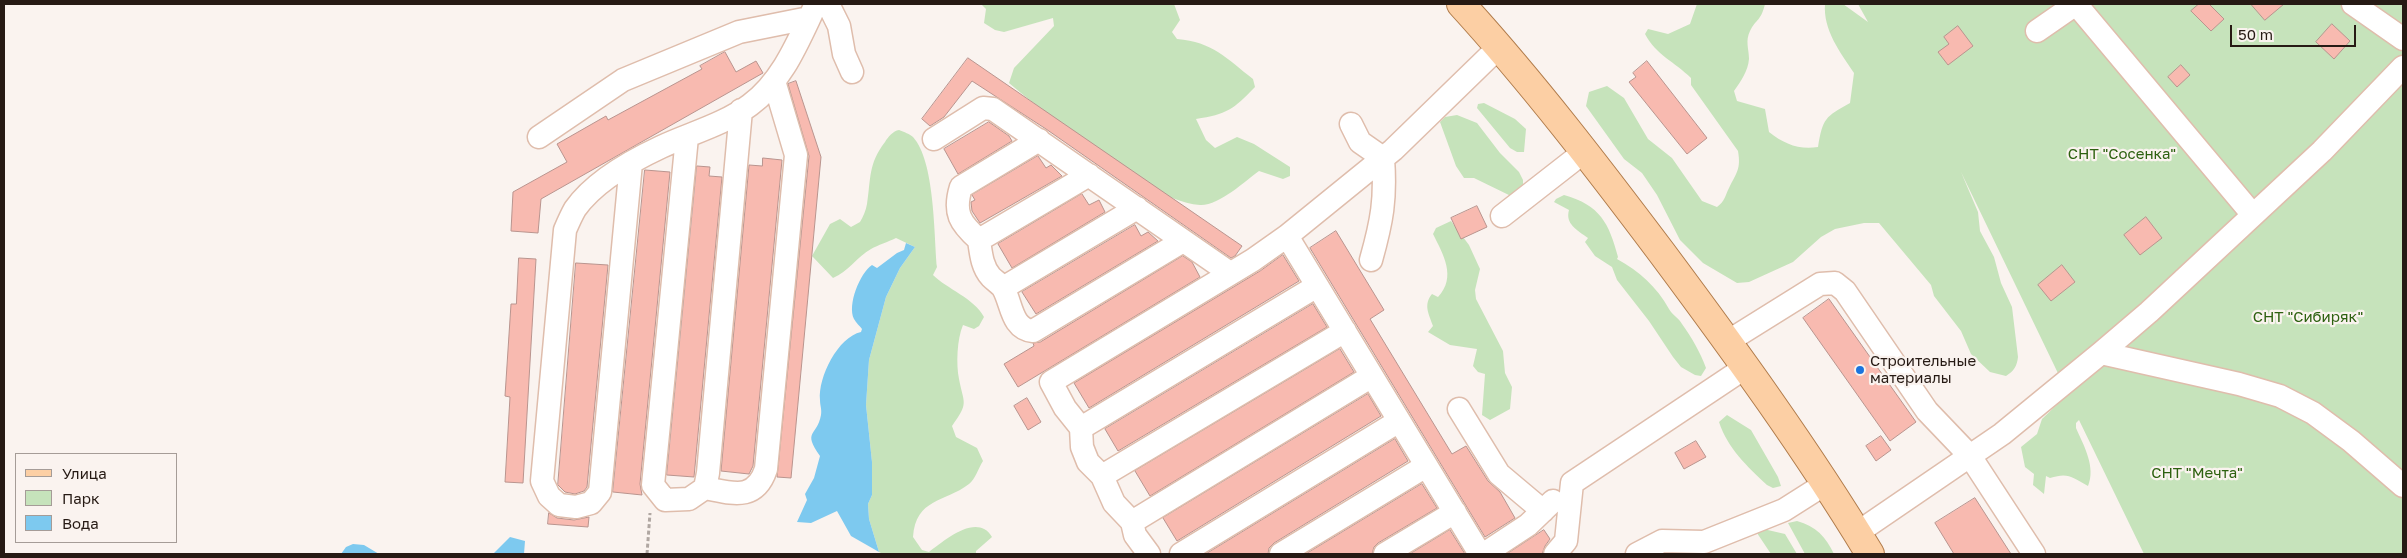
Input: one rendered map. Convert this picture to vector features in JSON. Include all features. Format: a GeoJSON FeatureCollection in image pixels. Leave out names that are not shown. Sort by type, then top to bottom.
{"type":"FeatureCollection","features":[{"type":"Feature","properties":{"kind":"main road"},"geometry":{"type":"LineString","coordinates":[[1464,5],[1584,152],[1746,367],[1864,544]]}},
{"type":"Feature","properties":{"kind":"street"},"geometry":{"type":"LineString","coordinates":[[828,4],[839,26],[844,54],[852,72]]}},
{"type":"Feature","properties":{"kind":"street"},"geometry":{"type":"LineString","coordinates":[[2037,32],[2076,4],[2253,215]]}},
{"type":"Feature","properties":{"kind":"street"},"geometry":{"type":"LineString","coordinates":[[2353,4],[2403,39]]}},
{"type":"Feature","properties":{"kind":"street"},"geometry":{"type":"LineString","coordinates":[[631,163],[600,492],[591,503],[576,507],[559,504],[549,496],[542,481],[565,230],[575,209],[595,189],[631,163],[662,147],[708,130],[763,94],[792,53],[812,11]]}},
{"type":"Feature","properties":{"kind":"street"},"geometry":{"type":"LineString","coordinates":[[539,137],[623,80],[739,32],[812,11]]}},
{"type":"Feature","properties":{"kind":"street"},"geometry":{"type":"LineString","coordinates":[[1149,554],[1135,534],[1132,522],[1114,503],[1102,476],[1088,462],[1082,447],[1081,428],[1065,408],[1050,382],[1230,274],[1287,236],[1382,158],[1499,47]]}},
{"type":"Feature","properties":{"kind":"street"},"geometry":{"type":"LineString","coordinates":[[1864,544],[1970,456],[2002,434],[2101,353],[2322,151],[2403,67]]}},
{"type":"Feature","properties":{"kind":"street"},"geometry":{"type":"LineString","coordinates":[[687,137],[653,485],[665,500],[689,499],[705,488],[736,493],[752,491],[762,480],[766,468],[796,155],[774,81]]}},
{"type":"Feature","properties":{"kind":"street"},"geometry":{"type":"LineString","coordinates":[[934,139],[983,108],[993,109],[1230,274]]}},
{"type":"Feature","properties":{"kind":"street"},"geometry":{"type":"LineString","coordinates":[[705,488],[708,473],[741,110]]}},
{"type":"Feature","properties":{"kind":"street"},"geometry":{"type":"LineString","coordinates":[[1351,124],[1360,142],[1382,158],[1385,192],[1380,229],[1371,260]]}},
{"type":"Feature","properties":{"kind":"street"},"geometry":{"type":"LineString","coordinates":[[1039,140],[961,188],[956,202],[958,215],[966,229],[980,240],[982,262],[990,275],[1002,288],[1018,325],[1026,330],[1033,331],[1183,241]]}},
{"type":"Feature","properties":{"kind":"street"},"geometry":{"type":"LineString","coordinates":[[1502,216],[1584,152]]}},
{"type":"Feature","properties":{"kind":"street"},"geometry":{"type":"LineString","coordinates":[[980,240],[1089,175]]}},
{"type":"Feature","properties":{"kind":"street"},"geometry":{"type":"LineString","coordinates":[[1002,288],[1137,208]]}},
{"type":"Feature","properties":{"kind":"street"},"geometry":{"type":"LineString","coordinates":[[1287,236],[1426,466],[1482,554],[1528,525],[1572,483],[1746,367]]}},
{"type":"Feature","properties":{"kind":"street"},"geometry":{"type":"LineString","coordinates":[[1727,342],[1820,284],[1835,283],[1845,291],[1927,410],[1970,456],[2034,554]]}},
{"type":"Feature","properties":{"kind":"street"},"geometry":{"type":"LineString","coordinates":[[1081,428],[1317,286]]}},
{"type":"Feature","properties":{"kind":"street"},"geometry":{"type":"LineString","coordinates":[[1102,476],[1344,331]]}},
{"type":"Feature","properties":{"kind":"street"},"geometry":{"type":"LineString","coordinates":[[2101,353],[2239,384],[2280,396],[2313,413],[2351,441],[2403,486]]}},
{"type":"Feature","properties":{"kind":"street"},"geometry":{"type":"LineString","coordinates":[[1132,522],[1372,376]]}},
{"type":"Feature","properties":{"kind":"street"},"geometry":{"type":"LineString","coordinates":[[1459,409],[1499,474],[1543,511]]}},
{"type":"Feature","properties":{"kind":"street"},"geometry":{"type":"LineString","coordinates":[[1180,554],[1399,421]]}},
{"type":"Feature","properties":{"kind":"street"},"geometry":{"type":"LineString","coordinates":[[1281,554],[1426,466]]}},
{"type":"Feature","properties":{"kind":"street"},"geometry":{"type":"LineString","coordinates":[[1555,554],[1566,541],[1572,483]]}},
{"type":"Feature","properties":{"kind":"street"},"geometry":{"type":"LineString","coordinates":[[1637,554],[1662,541],[1704,542],[1784,510],[1825,484]]}},
{"type":"Feature","properties":{"kind":"street"},"geometry":{"type":"LineString","coordinates":[[1385,554],[1455,512]]}},
{"type":"Feature","properties":{"kind":"path"},"geometry":{"type":"LineString","coordinates":[[647,554],[653,485]]}},
{"type":"Feature","properties":{"kind":"green space"},"geometry":{"type":"Polygon","coordinates":[[[981,4],[1174,4],[1180,20],[1172,32],[1177,39],[1210,47],[1253,79],[1255,87],[1229,110],[1196,119],[1206,140],[1215,148],[1237,137],[1254,144],[1290,167],[1290,176],[1283,179],[1259,171],[1215,202],[1200,205],[1187,203],[1161,193],[1067,128],[1009,83],[1014,68],[1054,26],[1053,18],[1004,32],[995,30],[984,23],[986,9],[981,4]]]}},
{"type":"Feature","properties":{"kind":"green space"},"geometry":{"type":"Polygon","coordinates":[[[1697,4],[1765,4],[1762,14],[1752,27],[1749,35],[1747,42],[1749,59],[1747,68],[1734,91],[1737,101],[1765,109],[1769,132],[1780,140],[1798,147],[1811,148],[1818,147],[1826,119],[1850,103],[1854,73],[1838,49],[1830,32],[1825,14],[1825,4],[1843,4],[1868,22],[1858,4],[2403,4],[2403,554],[2144,554],[2079,420],[2076,423],[2076,428],[2085,449],[2091,471],[2088,486],[2074,478],[2061,475],[2050,478],[2046,476],[2044,494],[2033,485],[2034,474],[2025,467],[2021,447],[2037,434],[2042,419],[2068,394],[1961,172],[1978,212],[1980,231],[1994,257],[2001,283],[2012,307],[2018,357],[2015,368],[2006,376],[1990,372],[1971,354],[1961,331],[1934,296],[1931,285],[1879,223],[1864,223],[1835,229],[1821,237],[1793,262],[1749,282],[1737,283],[1703,263],[1680,240],[1657,195],[1642,173],[1624,159],[1586,106],[1589,92],[1607,86],[1624,98],[1648,139],[1672,158],[1702,201],[1717,207],[1720,205],[1738,170],[1738,151],[1691,85],[1691,78],[1660,53],[1645,34],[1648,29],[1668,34],[1690,24],[1697,4]]]}},
{"type":"Feature","properties":{"kind":"green space"},"geometry":{"type":"Polygon","coordinates":[[[1484,103],[1515,119],[1526,129],[1524,152],[1517,152],[1510,148],[1477,108],[1478,104],[1484,103]]]}},
{"type":"Feature","properties":{"kind":"green space"},"geometry":{"type":"Polygon","coordinates":[[[1457,115],[1477,123],[1500,153],[1519,172],[1523,180],[1523,190],[1513,197],[1474,178],[1464,178],[1456,166],[1440,122],[1445,117],[1457,115]]]}},
{"type":"Feature","properties":{"kind":"green space"},"geometry":{"type":"Polygon","coordinates":[[[899,130],[913,137],[926,163],[934,218],[937,267],[933,275],[974,304],[984,317],[979,326],[974,329],[963,325],[961,331],[958,344],[958,366],[964,403],[961,412],[952,426],[956,437],[977,448],[983,461],[969,484],[925,508],[915,524],[913,537],[922,550],[929,552],[961,531],[978,527],[986,530],[992,537],[976,551],[976,554],[883,554],[879,552],[869,519],[868,504],[872,495],[872,462],[866,405],[869,360],[886,297],[900,268],[915,247],[896,238],[871,249],[833,278],[812,256],[830,224],[840,219],[851,227],[860,222],[867,206],[871,172],[876,157],[889,136],[899,130]]]}},
{"type":"Feature","properties":{"kind":"green space"},"geometry":{"type":"Polygon","coordinates":[[[1564,195],[1576,199],[1595,210],[1611,234],[1617,259],[1647,280],[1670,311],[1681,322],[1706,368],[1701,376],[1695,375],[1681,367],[1617,280],[1612,267],[1595,256],[1585,242],[1588,238],[1570,223],[1569,210],[1554,202],[1564,195]]]}},
{"type":"Feature","properties":{"kind":"green space"},"geometry":{"type":"Polygon","coordinates":[[[1451,221],[1469,245],[1480,269],[1475,290],[1476,299],[1503,351],[1505,373],[1512,387],[1510,409],[1490,420],[1482,415],[1485,374],[1478,372],[1473,366],[1477,349],[1450,345],[1428,332],[1433,326],[1427,306],[1429,298],[1432,294],[1438,297],[1447,282],[1444,257],[1433,234],[1436,228],[1451,221]]]}},
{"type":"Feature","properties":{"kind":"green space"},"geometry":{"type":"Polygon","coordinates":[[[1727,415],[1751,430],[1778,477],[1781,486],[1773,488],[1767,485],[1745,464],[1733,449],[1727,441],[1719,422],[1727,415]]]}},
{"type":"Feature","properties":{"kind":"green space"},"geometry":{"type":"Polygon","coordinates":[[[1797,521],[1810,526],[1820,533],[1828,542],[1834,554],[1805,554],[1788,523],[1797,521]]]}},
{"type":"Feature","properties":{"kind":"green space"},"geometry":{"type":"Polygon","coordinates":[[[1759,528],[1785,534],[1797,554],[1771,554],[1757,533],[1759,528]]]}},
{"type":"Feature","properties":{"kind":"water"},"geometry":{"type":"Polygon","coordinates":[[[906,243],[915,247],[900,268],[886,297],[869,360],[866,405],[872,462],[872,495],[868,504],[869,519],[879,552],[851,536],[837,511],[811,523],[797,522],[807,500],[805,494],[814,478],[820,456],[811,437],[821,415],[820,391],[822,380],[837,350],[853,335],[861,332],[862,329],[852,313],[853,298],[859,282],[867,269],[872,265],[877,268],[904,250],[906,243]]]}},
{"type":"Feature","properties":{"kind":"water"},"geometry":{"type":"Polygon","coordinates":[[[510,537],[525,541],[524,554],[493,554],[510,537]]]}},
{"type":"Feature","properties":{"kind":"water"},"geometry":{"type":"Polygon","coordinates":[[[353,544],[364,545],[379,554],[341,554],[346,547],[353,544]]]}},
{"type":"Feature","properties":{"kind":"building"},"geometry":{"type":"Polygon","coordinates":[[[2199,4],[2209,4],[2224,19],[2211,31],[2191,11],[2199,4]]]}},
{"type":"Feature","properties":{"kind":"building"},"geometry":{"type":"Polygon","coordinates":[[[2251,4],[2284,4],[2265,20],[2251,4]]]}},
{"type":"Feature","properties":{"kind":"building"},"geometry":{"type":"Polygon","coordinates":[[[2332,24],[2350,41],[2334,59],[2316,42],[2332,24]]]}},
{"type":"Feature","properties":{"kind":"building"},"geometry":{"type":"Polygon","coordinates":[[[1958,26],[1973,46],[1948,65],[1938,52],[1949,44],[1944,37],[1958,26]]]}},
{"type":"Feature","properties":{"kind":"building"},"geometry":{"type":"Polygon","coordinates":[[[725,52],[736,72],[756,61],[763,73],[541,199],[538,233],[511,231],[513,192],[567,162],[557,144],[606,116],[608,120],[702,69],[700,66],[725,52]]]}},
{"type":"Feature","properties":{"kind":"building"},"geometry":{"type":"Polygon","coordinates":[[[968,58],[1242,246],[1235,256],[1231,258],[1046,129],[972,81],[944,117],[930,126],[922,119],[968,58]]]}},
{"type":"Feature","properties":{"kind":"building"},"geometry":{"type":"Polygon","coordinates":[[[1647,61],[1707,138],[1687,154],[1629,82],[1636,77],[1633,73],[1647,61]]]}},
{"type":"Feature","properties":{"kind":"building"},"geometry":{"type":"Polygon","coordinates":[[[2181,65],[2190,75],[2177,87],[2168,77],[2181,65]]]}},
{"type":"Feature","properties":{"kind":"building"},"geometry":{"type":"Polygon","coordinates":[[[796,81],[821,157],[791,478],[777,477],[809,156],[788,84],[796,81]]]}},
{"type":"Feature","properties":{"kind":"building"},"geometry":{"type":"Polygon","coordinates":[[[989,122],[1009,136],[1012,141],[958,174],[944,149],[989,122]]]}},
{"type":"Feature","properties":{"kind":"building"},"geometry":{"type":"Polygon","coordinates":[[[1038,156],[1046,168],[1051,165],[1062,176],[980,223],[972,211],[971,202],[975,200],[972,195],[1038,156]]]}},
{"type":"Feature","properties":{"kind":"building"},"geometry":{"type":"Polygon","coordinates":[[[763,158],[782,160],[753,466],[749,474],[721,471],[749,165],[762,166],[763,158]]]}},
{"type":"Feature","properties":{"kind":"building"},"geometry":{"type":"Polygon","coordinates":[[[697,166],[710,167],[709,176],[722,177],[694,477],[667,475],[697,166]]]}},
{"type":"Feature","properties":{"kind":"building"},"geometry":{"type":"Polygon","coordinates":[[[645,170],[670,172],[640,484],[642,495],[613,492],[645,170]]]}},
{"type":"Feature","properties":{"kind":"building"},"geometry":{"type":"Polygon","coordinates":[[[1082,194],[1089,205],[1099,200],[1105,212],[1012,268],[998,244],[1082,194]]]}},
{"type":"Feature","properties":{"kind":"building"},"geometry":{"type":"Polygon","coordinates":[[[1477,206],[1487,227],[1461,239],[1451,218],[1477,206]]]}},
{"type":"Feature","properties":{"kind":"building"},"geometry":{"type":"Polygon","coordinates":[[[2146,217],[2162,238],[2140,255],[2124,235],[2146,217]]]}},
{"type":"Feature","properties":{"kind":"building"},"geometry":{"type":"Polygon","coordinates":[[[1135,225],[1141,236],[1148,232],[1158,241],[1036,314],[1022,292],[1135,225]]]}},
{"type":"Feature","properties":{"kind":"building"},"geometry":{"type":"Polygon","coordinates":[[[1336,231],[1384,310],[1370,319],[1452,454],[1466,446],[1488,481],[1500,492],[1515,518],[1485,537],[1310,248],[1336,231]]]}},
{"type":"Feature","properties":{"kind":"building"},"geometry":{"type":"Polygon","coordinates":[[[1283,255],[1299,281],[1089,408],[1074,383],[1260,271],[1283,255]]]}},
{"type":"Feature","properties":{"kind":"building"},"geometry":{"type":"Polygon","coordinates":[[[1183,256],[1192,262],[1200,277],[1018,387],[1004,364],[1034,346],[1033,343],[1040,342],[1183,256]]]}},
{"type":"Feature","properties":{"kind":"building"},"geometry":{"type":"Polygon","coordinates":[[[519,258],[536,259],[523,483],[505,482],[510,397],[505,396],[511,304],[516,304],[519,258]]]}},
{"type":"Feature","properties":{"kind":"building"},"geometry":{"type":"Polygon","coordinates":[[[576,263],[608,265],[587,487],[584,491],[575,494],[565,492],[558,485],[576,263]]]}},
{"type":"Feature","properties":{"kind":"building"},"geometry":{"type":"Polygon","coordinates":[[[2062,265],[2075,282],[2051,301],[2038,285],[2062,265]]]}},
{"type":"Feature","properties":{"kind":"building"},"geometry":{"type":"Polygon","coordinates":[[[1829,299],[1916,422],[1890,441],[1803,318],[1829,299]]]}},
{"type":"Feature","properties":{"kind":"building"},"geometry":{"type":"Polygon","coordinates":[[[1313,304],[1327,327],[1118,451],[1105,429],[1313,304]]]}},
{"type":"Feature","properties":{"kind":"building"},"geometry":{"type":"Polygon","coordinates":[[[1340,349],[1354,372],[1150,496],[1135,471],[1340,349]]]}},
{"type":"Feature","properties":{"kind":"building"},"geometry":{"type":"Polygon","coordinates":[[[1368,394],[1381,416],[1177,541],[1163,518],[1368,394]]]}},
{"type":"Feature","properties":{"kind":"building"},"geometry":{"type":"Polygon","coordinates":[[[1027,398],[1041,422],[1028,430],[1014,406],[1027,398]]]}},
{"type":"Feature","properties":{"kind":"building"},"geometry":{"type":"Polygon","coordinates":[[[1881,436],[1891,450],[1876,461],[1866,446],[1881,436]]]}},
{"type":"Feature","properties":{"kind":"building"},"geometry":{"type":"Polygon","coordinates":[[[1395,439],[1408,461],[1274,543],[1269,548],[1268,554],[1206,554],[1395,439]]]}},
{"type":"Feature","properties":{"kind":"building"},"geometry":{"type":"Polygon","coordinates":[[[1696,441],[1706,457],[1684,469],[1675,453],[1696,441]]]}},
{"type":"Feature","properties":{"kind":"building"},"geometry":{"type":"Polygon","coordinates":[[[1422,484],[1437,508],[1378,543],[1374,547],[1372,554],[1306,554],[1422,484]]]}},
{"type":"Feature","properties":{"kind":"building"},"geometry":{"type":"Polygon","coordinates":[[[1975,498],[2011,554],[1954,554],[1935,523],[1975,498]]]}},
{"type":"Feature","properties":{"kind":"building"},"geometry":{"type":"Polygon","coordinates":[[[549,513],[557,518],[574,520],[589,517],[588,527],[548,524],[549,513]]]}},
{"type":"Feature","properties":{"kind":"building"},"geometry":{"type":"Polygon","coordinates":[[[1450,530],[1465,554],[1410,554],[1450,530]]]}},
{"type":"Feature","properties":{"kind":"building"},"geometry":{"type":"Polygon","coordinates":[[[1544,530],[1550,539],[1542,554],[1507,554],[1544,530]]]}},
{"type":"Feature","properties":{"kind":"place","name":"Строительные материалы"},"geometry":{"type":"Point","coordinates":[1860,370]}},
{"type":"Feature","properties":{"kind":"park label","name":"СНТ \"Сосенка\""},"geometry":{"type":"Point","coordinates":[2122,154]}},
{"type":"Feature","properties":{"kind":"park label","name":"СНТ \"Сибиряк\""},"geometry":{"type":"Point","coordinates":[2308,317]}},
{"type":"Feature","properties":{"kind":"park label","name":"СНТ \"Мечта\""},"geometry":{"type":"Point","coordinates":[2197,473]}}]}
